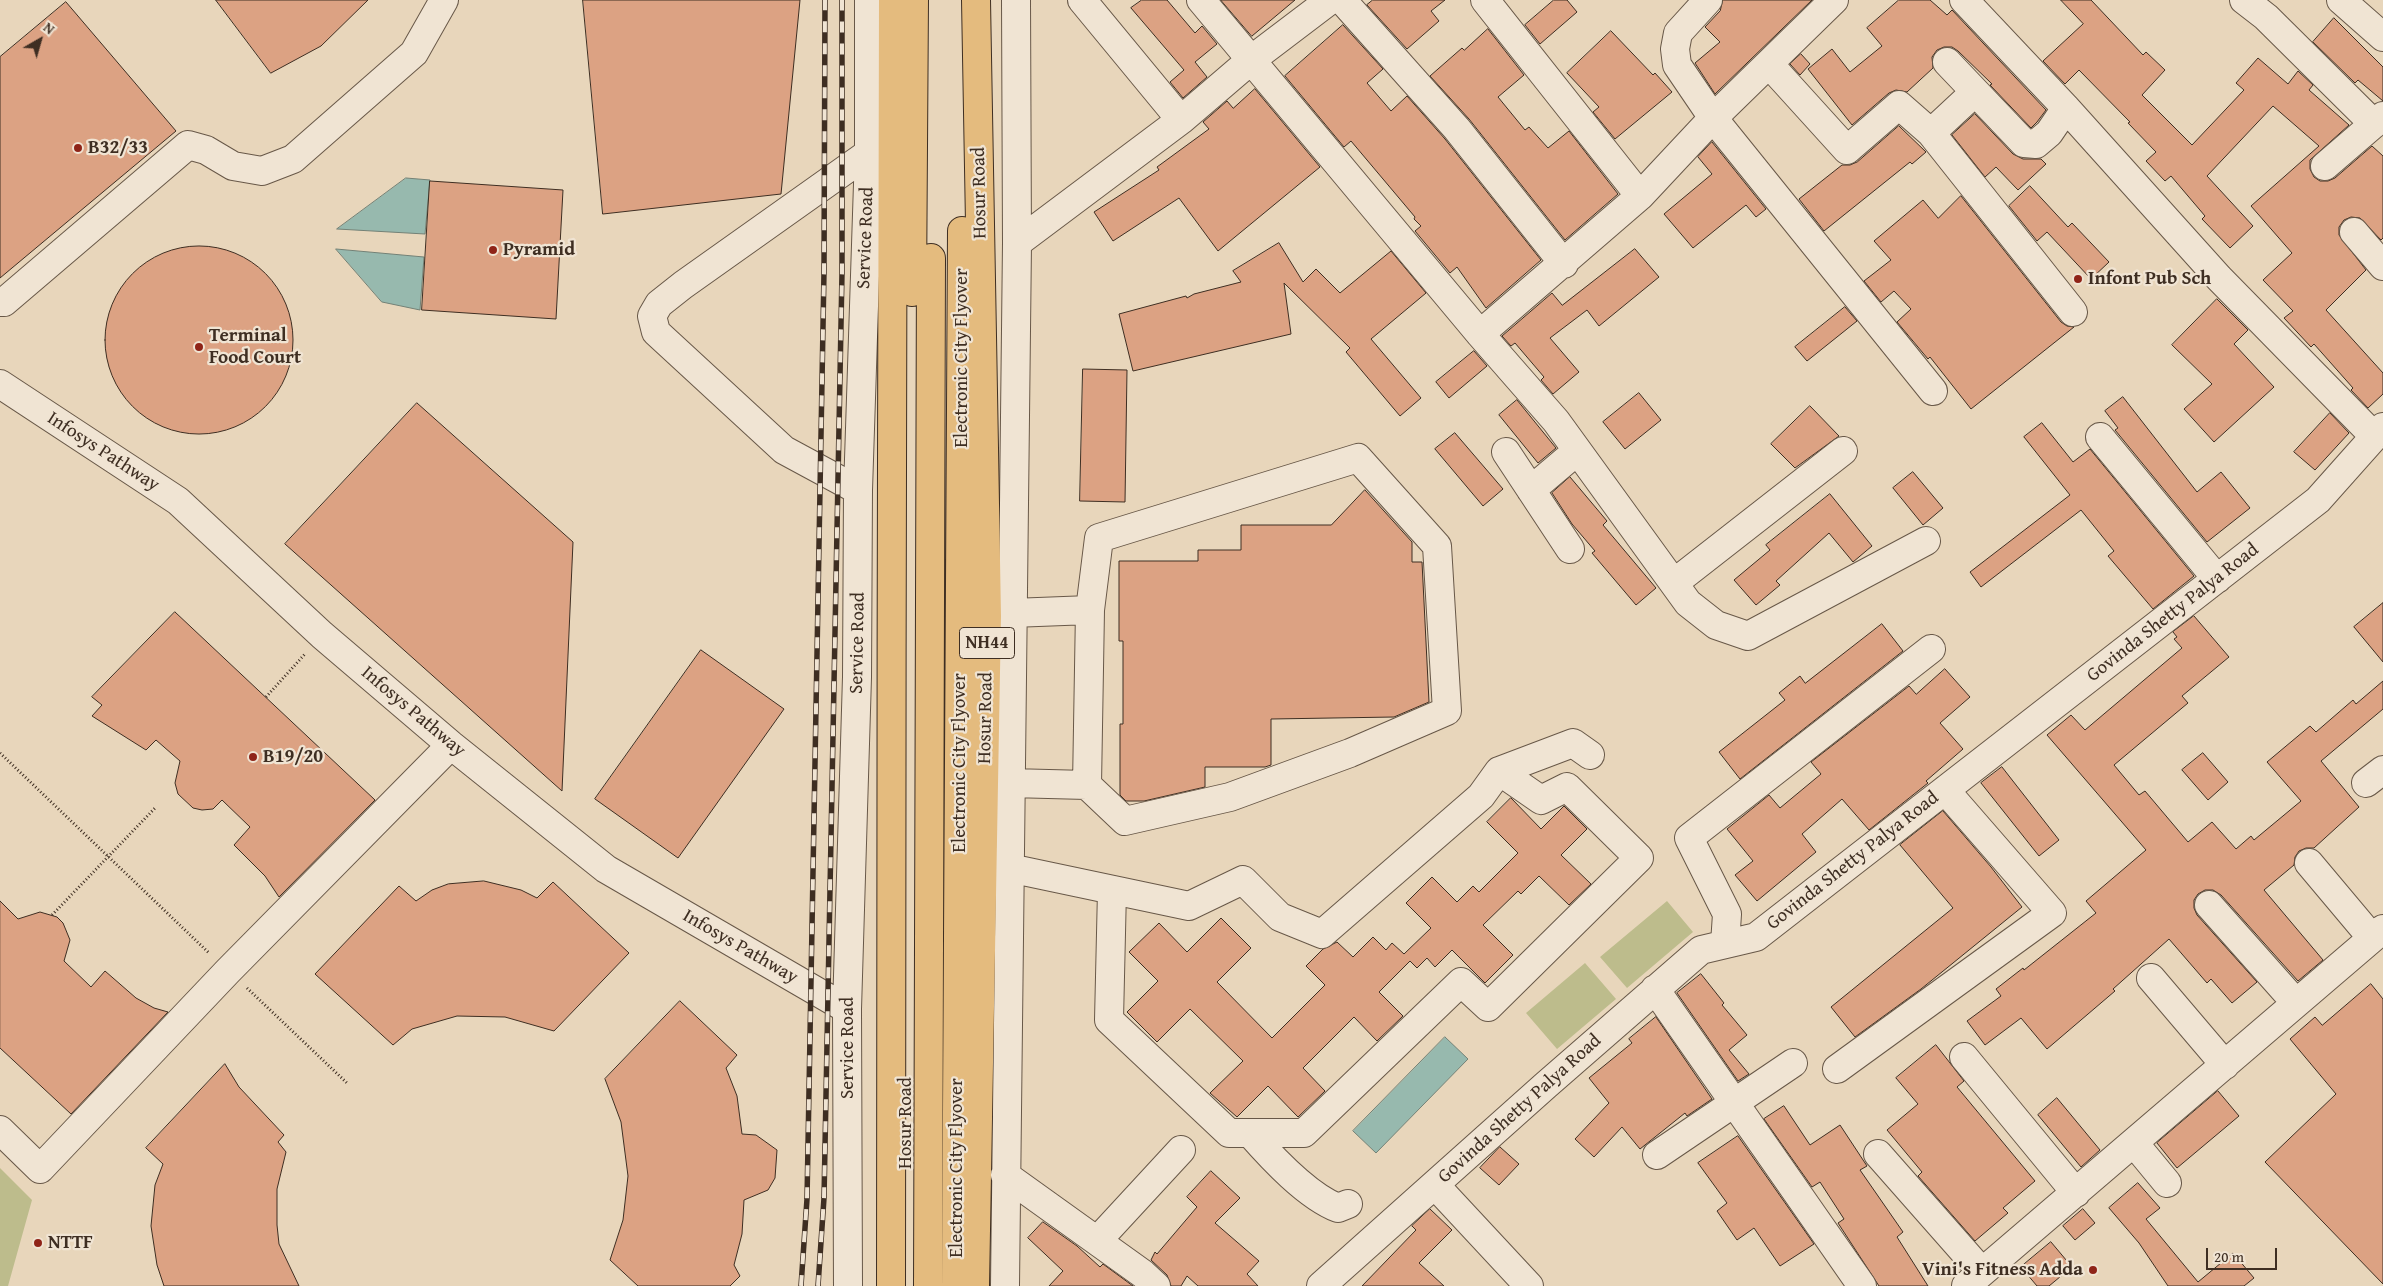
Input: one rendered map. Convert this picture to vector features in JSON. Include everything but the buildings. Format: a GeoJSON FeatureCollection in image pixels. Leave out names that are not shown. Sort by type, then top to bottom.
{"type":"FeatureCollection","features":[{"type":"Feature","properties":{"kind":"highway"},"geometry":{"type":"LineString","coordinates":[[891,1286],[890,809],[894,636],[892,498],[893,0]]}},
{"type":"Feature","properties":{"kind":"highway","name":"Hosur Road"},"geometry":{"type":"LineString","coordinates":[[904,1286],[914,0]]}},
{"type":"Feature","properties":{"kind":"highway","name":"Electronic City Flyover"},"geometry":{"type":"LineString","coordinates":[[928,1286],[932,0]]}},
{"type":"Feature","properties":{"kind":"highway","name":"Electronic City Flyover"},"geometry":{"type":"LineString","coordinates":[[956,1286],[962,0]]}},
{"type":"Feature","properties":{"kind":"highway","name":"Hosur Road"},"geometry":{"type":"LineString","coordinates":[[975,1286],[988,616],[976,0]]}},
{"type":"Feature","properties":{"kind":"street"},"geometry":{"type":"LineString","coordinates":[[0,302],[4,302],[188,145],[206,150],[233,166],[262,171],[293,158],[414,53],[444,0]]}},
{"type":"Feature","properties":{"kind":"street","name":"Service Road"},"geometry":{"type":"LineString","coordinates":[[848,1286],[847,1009],[858,677],[858,490],[869,153],[869,0]]}},
{"type":"Feature","properties":{"kind":"street"},"geometry":{"type":"LineString","coordinates":[[1082,0],[1181,120]]}},
{"type":"Feature","properties":{"kind":"street"},"geometry":{"type":"LineString","coordinates":[[1200,0],[1480,334],[1556,421],[1688,603],[1716,625],[1748,636],[1926,542]]}},
{"type":"Feature","properties":{"kind":"street"},"geometry":{"type":"LineString","coordinates":[[1017,243],[1181,120],[1251,60],[1330,0]]}},
{"type":"Feature","properties":{"kind":"street"},"geometry":{"type":"LineString","coordinates":[[1342,0],[1457,129],[1564,264]]}},
{"type":"Feature","properties":{"kind":"street"},"geometry":{"type":"LineString","coordinates":[[1485,0],[1640,196]]}},
{"type":"Feature","properties":{"kind":"street"},"geometry":{"type":"LineString","coordinates":[[1708,0],[1678,33],[1675,49],[1677,65],[1713,118],[1934,391]]}},
{"type":"Feature","properties":{"kind":"street"},"geometry":{"type":"LineString","coordinates":[[1480,334],[1564,264],[1640,196],[1713,118],[1834,0]]}},
{"type":"Feature","properties":{"kind":"street"},"geometry":{"type":"LineString","coordinates":[[1964,0],[2066,108],[2219,278],[2378,431]]}},
{"type":"Feature","properties":{"kind":"street"},"geometry":{"type":"LineString","coordinates":[[2244,0],[2266,17],[2378,120],[2325,166]]}},
{"type":"Feature","properties":{"kind":"street"},"geometry":{"type":"LineString","coordinates":[[2341,0],[2383,37]]}},
{"type":"Feature","properties":{"kind":"street"},"geometry":{"type":"LineString","coordinates":[[1007,1284],[1005,1175],[1020,2]]}},
{"type":"Feature","properties":{"kind":"street"},"geometry":{"type":"LineString","coordinates":[[1947,62],[2024,143],[2036,144],[2049,132],[2066,108]]}},
{"type":"Feature","properties":{"kind":"street"},"geometry":{"type":"LineString","coordinates":[[1769,64],[1847,150],[1899,105],[1931,133],[2073,312]]}},
{"type":"Feature","properties":{"kind":"street"},"geometry":{"type":"LineString","coordinates":[[1931,133],[1975,92]]}},
{"type":"Feature","properties":{"kind":"street"},"geometry":{"type":"LineString","coordinates":[[858,490],[784,450],[656,332],[652,316],[659,304],[683,285],[869,153]]}},
{"type":"Feature","properties":{"kind":"street"},"geometry":{"type":"LineString","coordinates":[[2354,232],[2383,266]]}},
{"type":"Feature","properties":{"kind":"street","name":"Infosys Pathway"},"geometry":{"type":"LineString","coordinates":[[0,384],[178,501],[322,635],[451,745],[606,869],[847,1009]]}},
{"type":"Feature","properties":{"kind":"street","name":"Govinda Shetty Palya Road"},"geometry":{"type":"LineString","coordinates":[[1321,1286],[1701,950],[1756,937],[2318,500],[2378,431]]}},
{"type":"Feature","properties":{"kind":"street"},"geometry":{"type":"LineString","coordinates":[[2100,437],[2217,579]]}},
{"type":"Feature","properties":{"kind":"street"},"geometry":{"type":"LineString","coordinates":[[1531,490],[1577,451]]}},
{"type":"Feature","properties":{"kind":"street"},"geometry":{"type":"LineString","coordinates":[[1674,583],[1843,451]]}},
{"type":"Feature","properties":{"kind":"street"},"geometry":{"type":"LineString","coordinates":[[1506,452],[1570,549]]}},
{"type":"Feature","properties":{"kind":"street"},"geometry":{"type":"LineString","coordinates":[[1010,783],[1087,785],[1125,821],[1230,797],[1350,753],[1447,711],[1437,546],[1358,458],[1099,538],[1090,610],[1087,785]]}},
{"type":"Feature","properties":{"kind":"street"},"geometry":{"type":"LineString","coordinates":[[1012,613],[1090,610]]}},
{"type":"Feature","properties":{"kind":"street"},"geometry":{"type":"LineString","coordinates":[[1725,944],[1727,914],[1689,838],[1931,649]]}},
{"type":"Feature","properties":{"kind":"street"},"geometry":{"type":"LineString","coordinates":[[1009,868],[1189,906],[1243,880],[1280,917],[1322,934],[1481,796],[1499,771],[1573,743],[1590,755]]}},
{"type":"Feature","properties":{"kind":"street"},"geometry":{"type":"LineString","coordinates":[[0,1130],[40,1169],[228,971],[451,745]]}},
{"type":"Feature","properties":{"kind":"street"},"geometry":{"type":"LineString","coordinates":[[1112,890],[1109,1020],[1229,1133],[1304,1133],[1461,982],[1488,1007],[1639,858],[1567,787],[1541,800],[1499,771]]}},
{"type":"Feature","properties":{"kind":"street"},"geometry":{"type":"LineString","coordinates":[[1837,1069],[2052,912],[1945,790]]}},
{"type":"Feature","properties":{"kind":"street"},"geometry":{"type":"LineString","coordinates":[[1878,1154],[1974,1279],[2378,933],[2309,863]]}},
{"type":"Feature","properties":{"kind":"street"},"geometry":{"type":"LineString","coordinates":[[2209,905],[2296,1003]]}},
{"type":"Feature","properties":{"kind":"street"},"geometry":{"type":"LineString","coordinates":[[2151,978],[2225,1065]]}},
{"type":"Feature","properties":{"kind":"street"},"geometry":{"type":"LineString","coordinates":[[1655,989],[1862,1286]]}},
{"type":"Feature","properties":{"kind":"street"},"geometry":{"type":"LineString","coordinates":[[1964,1057],[2076,1193]]}},
{"type":"Feature","properties":{"kind":"street"},"geometry":{"type":"LineString","coordinates":[[1657,1155],[1793,1063]]}},
{"type":"Feature","properties":{"kind":"street"},"geometry":{"type":"LineString","coordinates":[[1250,1133],[1263,1148],[1322,1202],[1338,1208],[1348,1204]]}},
{"type":"Feature","properties":{"kind":"street"},"geometry":{"type":"LineString","coordinates":[[2134,1143],[2167,1184]]}},
{"type":"Feature","properties":{"kind":"street"},"geometry":{"type":"LineString","coordinates":[[1097,1241],[1181,1150]]}},
{"type":"Feature","properties":{"kind":"street"},"geometry":{"type":"LineString","coordinates":[[1005,1175],[1143,1274],[1156,1286]]}},
{"type":"Feature","properties":{"kind":"street"},"geometry":{"type":"LineString","coordinates":[[1435,1185],[1529,1286]]}},
{"type":"Feature","properties":{"kind":"path"},"geometry":{"type":"LineString","coordinates":[[266,697],[322,635]]}},
{"type":"Feature","properties":{"kind":"path"},"geometry":{"type":"LineString","coordinates":[[0,753],[346,1083]]}},
{"type":"Feature","properties":{"kind":"path"},"geometry":{"type":"LineString","coordinates":[[52,915],[156,806]]}},
{"type":"Feature","properties":{"kind":"shaded area"},"geometry":{"type":"Polygon","coordinates":[[[1667,901],[1693,932],[1627,988],[1600,957],[1667,901]]]}},
{"type":"Feature","properties":{"kind":"shaded area"},"geometry":{"type":"Polygon","coordinates":[[[1585,963],[1616,999],[1557,1049],[1526,1013],[1585,963]]]}},
{"type":"Feature","properties":{"kind":"shaded area"},"geometry":{"type":"Polygon","coordinates":[[[0,1168],[32,1200],[8,1286],[0,1286],[0,1168]]]}},
{"type":"Feature","properties":{"kind":"water"},"geometry":{"type":"Polygon","coordinates":[[[406,178],[430,180],[425,234],[337,229],[406,178]]]}},
{"type":"Feature","properties":{"kind":"water"},"geometry":{"type":"Polygon","coordinates":[[[336,249],[424,257],[420,310],[382,302],[336,249]]]}},
{"type":"Feature","properties":{"kind":"water"},"geometry":{"type":"Polygon","coordinates":[[[1445,1037],[1468,1059],[1376,1153],[1353,1131],[1445,1037]]]}},
{"type":"Feature","properties":{"kind":"railway"},"geometry":{"type":"LineString","coordinates":[[801,1286],[807,1199],[824,272],[825,0]]}},
{"type":"Feature","properties":{"kind":"railway"},"geometry":{"type":"LineString","coordinates":[[818,1286],[824,1198],[842,273],[842,0]]}},
{"type":"Feature","properties":{"kind":"place","name":"B32/33"},"geometry":{"type":"Point","coordinates":[78,148]}},
{"type":"Feature","properties":{"kind":"place","name":"Pyramid"},"geometry":{"type":"Point","coordinates":[493,250]}},
{"type":"Feature","properties":{"kind":"place","name":"Infont Pub Sch"},"geometry":{"type":"Point","coordinates":[2078,279]}},
{"type":"Feature","properties":{"kind":"place","name":"Terminal Food Court"},"geometry":{"type":"Point","coordinates":[199,347]}},
{"type":"Feature","properties":{"kind":"place","name":"B19/20"},"geometry":{"type":"Point","coordinates":[253,757]}},
{"type":"Feature","properties":{"kind":"place","name":"NTTF"},"geometry":{"type":"Point","coordinates":[38,1243]}},
{"type":"Feature","properties":{"kind":"place","name":"Vini's Fitness Adda"},"geometry":{"type":"Point","coordinates":[2093,1270]}}]}
